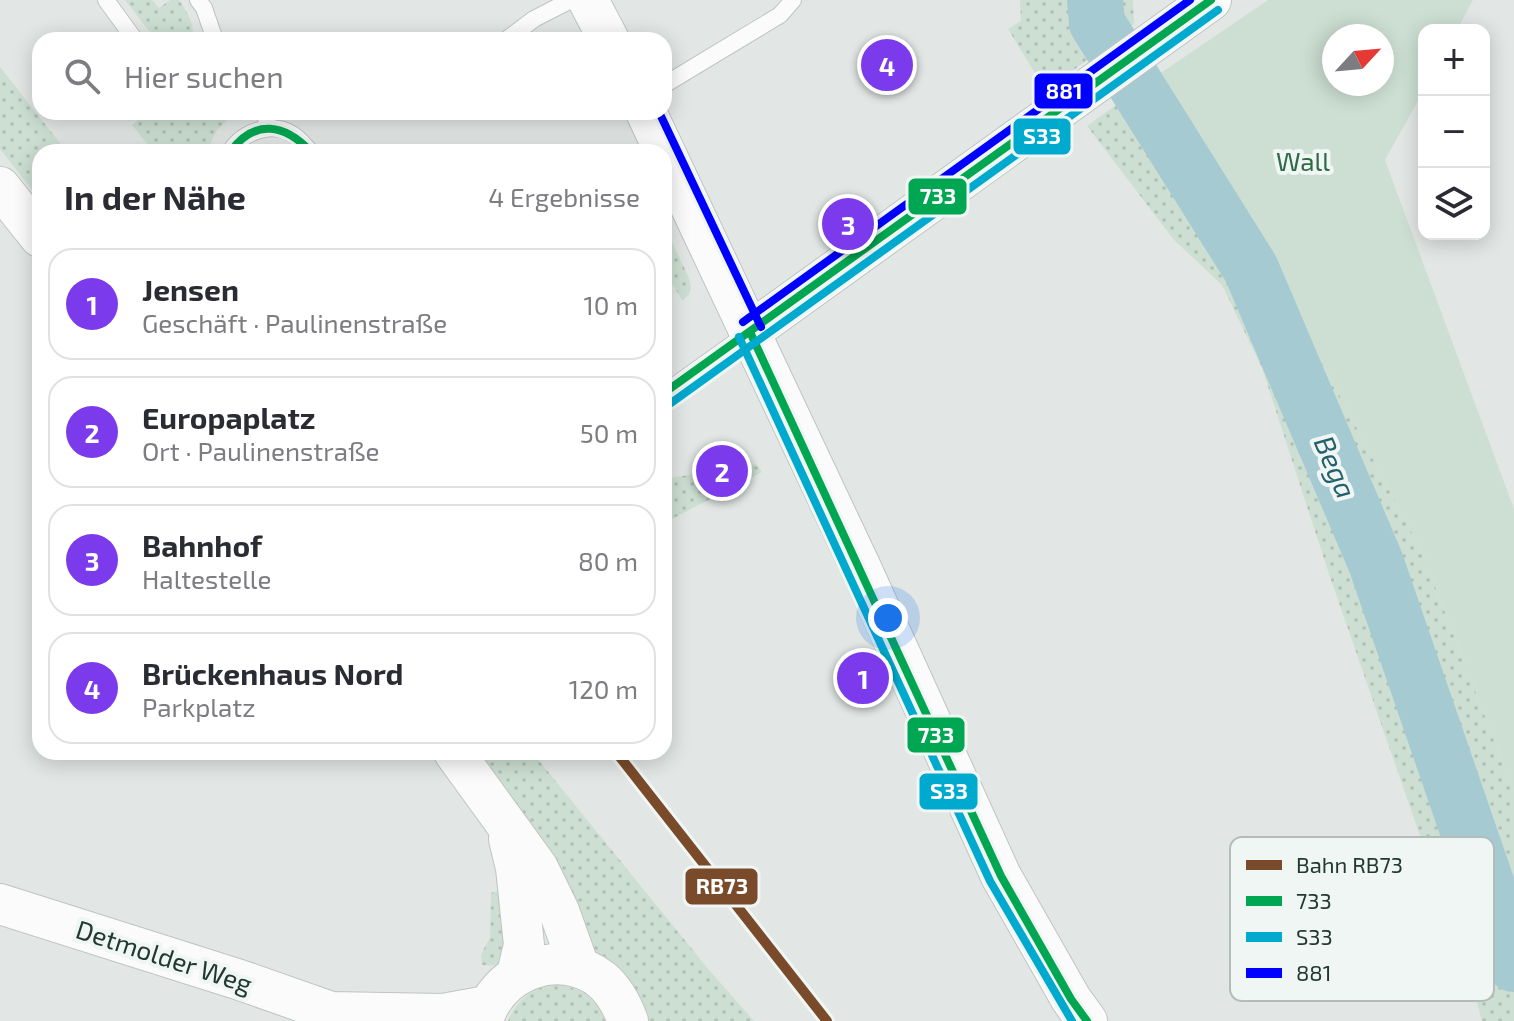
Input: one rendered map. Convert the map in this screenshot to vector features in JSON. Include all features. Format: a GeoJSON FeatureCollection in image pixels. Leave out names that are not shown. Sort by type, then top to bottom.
{"type":"FeatureCollection","features":[{"type":"Feature","properties":{"kind":"street"},"geometry":{"type":"LineString","coordinates":[[588,0],[605,32]]}},
{"type":"Feature","properties":{"kind":"street"},"geometry":{"type":"LineString","coordinates":[[750,332],[1211,0]]}},
{"type":"Feature","properties":{"kind":"street"},"geometry":{"type":"LineString","coordinates":[[650,120],[661,144]]}},
{"type":"Feature","properties":{"kind":"street"},"geometry":{"type":"LineString","coordinates":[[672,167],[1001,876],[1071,999],[1087,1021]]}},
{"type":"Feature","properties":{"kind":"street"},"geometry":{"type":"LineString","coordinates":[[0,187],[32,227]]}},
{"type":"Feature","properties":{"kind":"street"},"geometry":{"type":"LineString","coordinates":[[460,760],[538,868],[559,911],[579,967]]}},
{"type":"Feature","properties":{"kind":"street"},"geometry":{"type":"LineString","coordinates":[[505,823],[516,868],[524,945],[517,974]]}},
{"type":"Feature","properties":{"kind":"street","name":"Detmolder Weg"},"geometry":{"type":"LineString","coordinates":[[0,904],[240,980],[342,1016],[485,1013]]}},
{"type":"Feature","properties":{"kind":"street"},"geometry":{"type":"LineString","coordinates":[[485,1013],[504,984],[517,974],[537,966],[558,964],[579,967],[601,979],[619,998],[628,1021]]}},
{"type":"Feature","properties":{"kind":"lane"},"geometry":{"type":"LineString","coordinates":[[106,0],[129,32]]}},
{"type":"Feature","properties":{"kind":"lane"},"geometry":{"type":"LineString","coordinates":[[198,0],[204,8],[210,32]]}},
{"type":"Feature","properties":{"kind":"lane"},"geometry":{"type":"LineString","coordinates":[[517,32],[534,19],[571,0]]}},
{"type":"Feature","properties":{"kind":"lane"},"geometry":{"type":"LineString","coordinates":[[672,80],[780,15],[793,0]]}},
{"type":"Feature","properties":{"kind":"lane"},"geometry":{"type":"LineString","coordinates":[[238,144],[266,120],[293,134],[303,144]]}},
{"type":"Feature","properties":{"kind":"lane"},"geometry":{"type":"LineString","coordinates":[[672,387],[750,332]]}},
{"type":"Feature","properties":{"kind":"green space"},"geometry":{"type":"Polygon","coordinates":[[[125,0],[152,0],[159,8],[170,0],[179,0],[188,14],[193,32],[150,32],[125,0]]]}},
{"type":"Feature","properties":{"kind":"green space"},"geometry":{"type":"Polygon","coordinates":[[[1020,0],[1133,0],[1134,24],[1046,91],[1008,29],[1021,21],[1020,0]]]}},
{"type":"Feature","properties":{"kind":"green space","name":"Wall"},"geometry":{"type":"Polygon","coordinates":[[[1268,0],[1473,0],[1460,24],[1418,24],[1418,101],[1385,160],[1514,509],[1514,792],[1422,552],[1263,250],[1149,81],[1268,0]]]}},
{"type":"Feature","properties":{"kind":"green space"},"geometry":{"type":"Polygon","coordinates":[[[0,67],[32,108],[32,120],[42,120],[61,144],[32,144],[32,190],[0,149],[0,67]]]}},
{"type":"Feature","properties":{"kind":"green space"},"geometry":{"type":"Polygon","coordinates":[[[1149,81],[1263,250],[1422,552],[1514,792],[1514,1021],[1482,1021],[1477,1001],[1494,1001],[1494,837],[1420,837],[1330,577],[1262,368],[1222,285],[1174,240],[1087,126],[1149,81]]]}},
{"type":"Feature","properties":{"kind":"green space"},"geometry":{"type":"Polygon","coordinates":[[[138,120],[228,120],[217,130],[210,144],[147,144],[132,125],[138,120]]]}},
{"type":"Feature","properties":{"kind":"green space"},"geometry":{"type":"Polygon","coordinates":[[[672,242],[691,287],[689,295],[682,300],[672,284],[672,242]]]}},
{"type":"Feature","properties":{"kind":"green space"},"geometry":{"type":"Polygon","coordinates":[[[756,464],[762,472],[672,519],[672,478],[756,464]]]}},
{"type":"Feature","properties":{"kind":"green space"},"geometry":{"type":"Polygon","coordinates":[[[484,760],[538,760],[754,1021],[641,1021],[592,954],[532,827],[484,760]]]}},
{"type":"Feature","properties":{"kind":"green space"},"geometry":{"type":"Polygon","coordinates":[[[508,888],[502,966],[482,965],[481,955],[490,937],[491,893],[508,888]]]}},
{"type":"Feature","properties":{"kind":"green space"},"geometry":{"type":"Polygon","coordinates":[[[552,984],[585,994],[597,1005],[605,1021],[508,1021],[525,997],[552,984]]]}},
{"type":"Feature","properties":{"kind":"waterway","name":"Bega"},"geometry":{"type":"LineString","coordinates":[[1095,0],[1097,23],[1251,269],[1376,563],[1470,837]]}},
{"type":"Feature","properties":{"kind":"waterway","name":"Bega"},"geometry":{"type":"LineString","coordinates":[[1494,906],[1514,964]]}},
{"type":"Feature","properties":{"kind":"rail line","name":"RB73"},"geometry":{"type":"LineString","coordinates":[[622,760],[827,1021]]}},
{"type":"Feature","properties":{"kind":"transit line","name":"881"},"geometry":{"type":"LineString","coordinates":[[743,322],[1190,0]]}},
{"type":"Feature","properties":{"kind":"transit line","name":"733"},"geometry":{"type":"LineString","coordinates":[[672,387],[1211,0]]}},
{"type":"Feature","properties":{"kind":"transit line","name":"S33"},"geometry":{"type":"LineString","coordinates":[[672,402],[1218,10]]}},
{"type":"Feature","properties":{"kind":"transit line","name":"881"},"geometry":{"type":"LineString","coordinates":[[663,120],[761,327]]}},
{"type":"Feature","properties":{"kind":"transit line","name":"733"},"geometry":{"type":"LineString","coordinates":[[237,144],[250,134],[270,129],[291,135],[302,144]]}},
{"type":"Feature","properties":{"kind":"transit line","name":"733"},"geometry":{"type":"LineString","coordinates":[[750,332],[1001,876],[1071,999],[1087,1021]]}},
{"type":"Feature","properties":{"kind":"transit line","name":"S33"},"geometry":{"type":"LineString","coordinates":[[739,337],[990,881],[1072,1021]]}},
{"type":"Feature","properties":{"kind":"place","name":"Brückenhaus Nord"},"geometry":{"type":"Point","coordinates":[887,65]}},
{"type":"Feature","properties":{"kind":"place","name":"Bahnhof"},"geometry":{"type":"Point","coordinates":[848,224]}},
{"type":"Feature","properties":{"kind":"place","name":"Europaplatz"},"geometry":{"type":"Point","coordinates":[722,471]}},
{"type":"Feature","properties":{"kind":"place","name":"Jensen"},"geometry":{"type":"Point","coordinates":[863,678]}}]}
